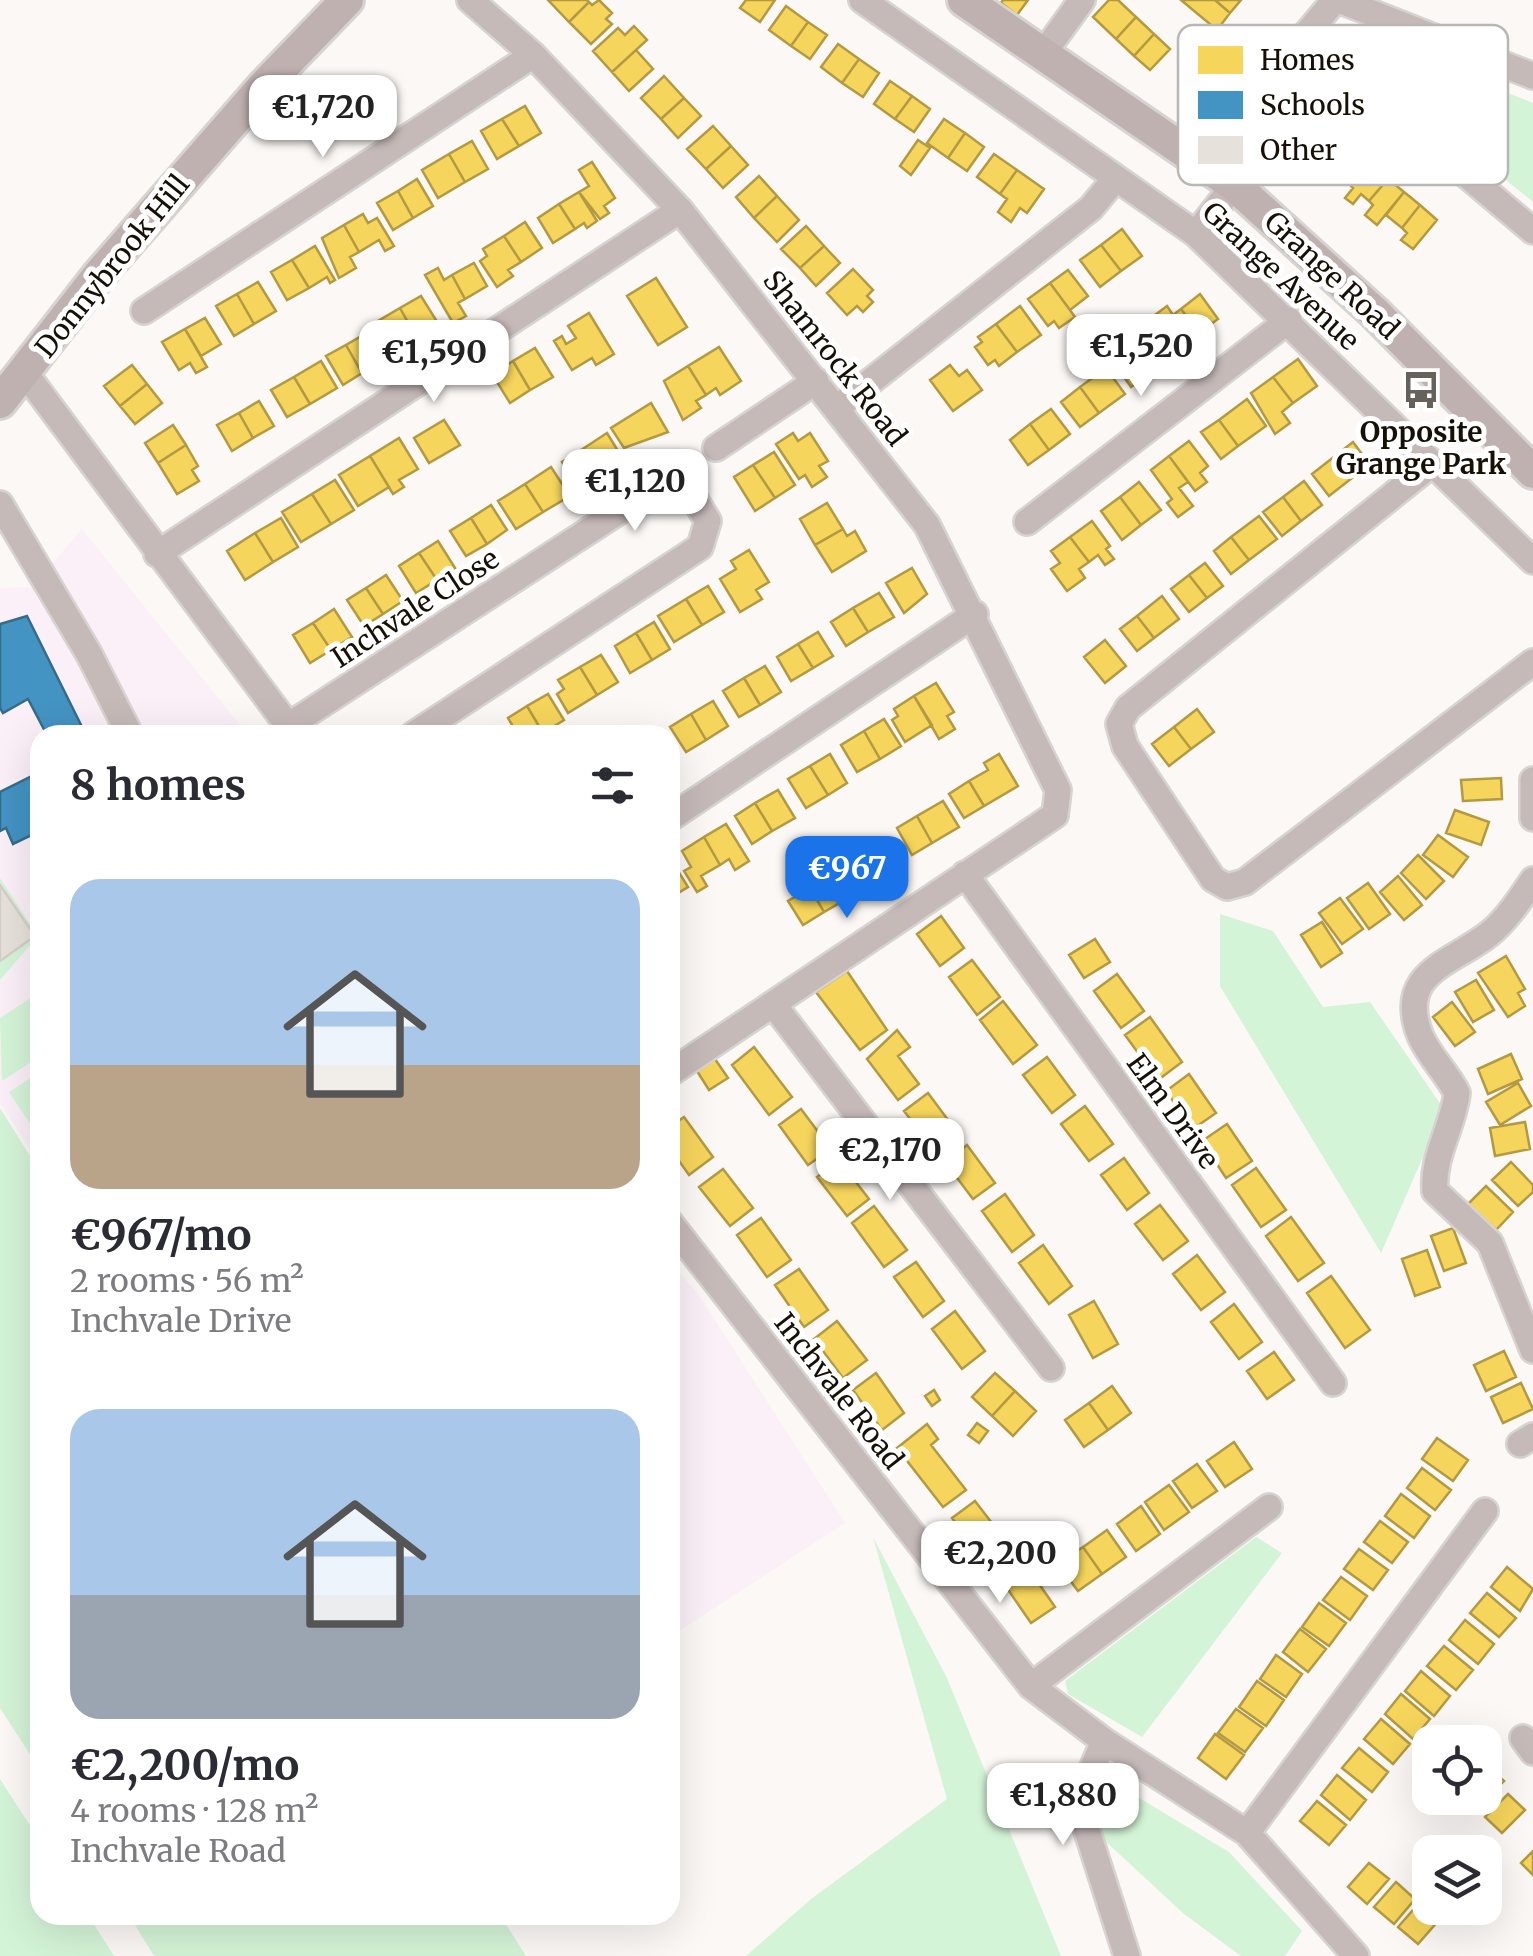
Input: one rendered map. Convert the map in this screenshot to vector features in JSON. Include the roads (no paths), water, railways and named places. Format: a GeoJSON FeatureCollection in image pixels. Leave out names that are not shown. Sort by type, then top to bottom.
{"type":"FeatureCollection","features":[{"type":"Feature","properties":{"kind":"main road","name":"Donnybrook Hill"},"geometry":{"type":"LineString","coordinates":[[0,402],[98,275],[264,86],[347,0]]}},
{"type":"Feature","properties":{"kind":"main road","name":"Grange Road"},"geometry":{"type":"LineString","coordinates":[[964,0],[1178,145]]}},
{"type":"Feature","properties":{"kind":"main road","name":"Grange Road"},"geometry":{"type":"LineString","coordinates":[[1234,185],[1375,312],[1533,472]]}},
{"type":"Feature","properties":{"kind":"street","name":"Shamrock Road"},"geometry":{"type":"LineString","coordinates":[[470,0],[533,55],[680,210],[927,525],[975,614],[1058,790],[1055,815],[965,874]]}},
{"type":"Feature","properties":{"kind":"street","name":"Grange Avenue"},"geometry":{"type":"LineString","coordinates":[[862,0],[1196,234],[1289,320],[1533,561]]}},
{"type":"Feature","properties":{"kind":"street"},"geometry":{"type":"LineString","coordinates":[[1043,54],[1082,0]]}},
{"type":"Feature","properties":{"kind":"street"},"geometry":{"type":"LineString","coordinates":[[1315,25],[1337,0],[1403,25]]}},
{"type":"Feature","properties":{"kind":"street"},"geometry":{"type":"LineString","coordinates":[[144,312],[533,55]]}},
{"type":"Feature","properties":{"kind":"street"},"geometry":{"type":"LineString","coordinates":[[1508,66],[1533,76]]}},
{"type":"Feature","properties":{"kind":"street"},"geometry":{"type":"LineString","coordinates":[[838,407],[1090,208],[1115,178]]}},
{"type":"Feature","properties":{"kind":"street"},"geometry":{"type":"LineString","coordinates":[[1196,234],[1234,185]]}},
{"type":"Feature","properties":{"kind":"street"},"geometry":{"type":"LineString","coordinates":[[1478,185],[1533,231]]}},
{"type":"Feature","properties":{"kind":"street"},"geometry":{"type":"LineString","coordinates":[[158,554],[680,210]]}},
{"type":"Feature","properties":{"kind":"street"},"geometry":{"type":"LineString","coordinates":[[1026,522],[1289,320]]}},
{"type":"Feature","properties":{"kind":"street"},"geometry":{"type":"LineString","coordinates":[[25,373],[288,725]]}},
{"type":"Feature","properties":{"kind":"street"},"geometry":{"type":"LineString","coordinates":[[716,448],[816,381]]}},
{"type":"Feature","properties":{"kind":"street"},"geometry":{"type":"LineString","coordinates":[[1433,463],[1128,708],[1119,724],[1125,746],[1213,879],[1228,887],[1245,882],[1533,662]]}},
{"type":"Feature","properties":{"kind":"street","name":"Inchvale Close"},"geometry":{"type":"LineString","coordinates":[[300,725],[661,484],[687,487],[708,520],[700,547],[427,725]]}},
{"type":"Feature","properties":{"kind":"street"},"geometry":{"type":"LineString","coordinates":[[0,504],[89,654],[125,725]]}},
{"type":"Feature","properties":{"kind":"street"},"geometry":{"type":"LineString","coordinates":[[680,811],[975,614]]}},
{"type":"Feature","properties":{"kind":"street"},"geometry":{"type":"LineString","coordinates":[[1533,780],[1533,818]]}},
{"type":"Feature","properties":{"kind":"street"},"geometry":{"type":"LineString","coordinates":[[680,1066],[965,874]]}},
{"type":"Feature","properties":{"kind":"street","name":"Elm Drive"},"geometry":{"type":"LineString","coordinates":[[965,874],[1333,1383]]}},
{"type":"Feature","properties":{"kind":"street"},"geometry":{"type":"LineString","coordinates":[[1533,880],[1491,933],[1428,972],[1415,992],[1415,1018],[1422,1039],[1457,1093],[1454,1114],[1434,1170],[1436,1191],[1490,1242],[1533,1350]]}},
{"type":"Feature","properties":{"kind":"street"},"geometry":{"type":"LineString","coordinates":[[773,1004],[1051,1368]]}},
{"type":"Feature","properties":{"kind":"street","name":"Inchvale Road"},"geometry":{"type":"LineString","coordinates":[[680,1235],[1032,1686],[1104,1741],[1247,1833],[1356,1956]]}},
{"type":"Feature","properties":{"kind":"street"},"geometry":{"type":"LineString","coordinates":[[1032,1686],[1268,1507]]}},
{"type":"Feature","properties":{"kind":"street"},"geometry":{"type":"LineString","coordinates":[[1247,1833],[1484,1511]]}},
{"type":"Feature","properties":{"kind":"street"},"geometry":{"type":"LineString","coordinates":[[1104,1741],[1086,1784],[1083,1818],[1127,1956]]}},
{"type":"Feature","properties":{"kind":"place","name":"Opposite Grange Park"},"geometry":{"type":"Point","coordinates":[1421,390]}}]}
